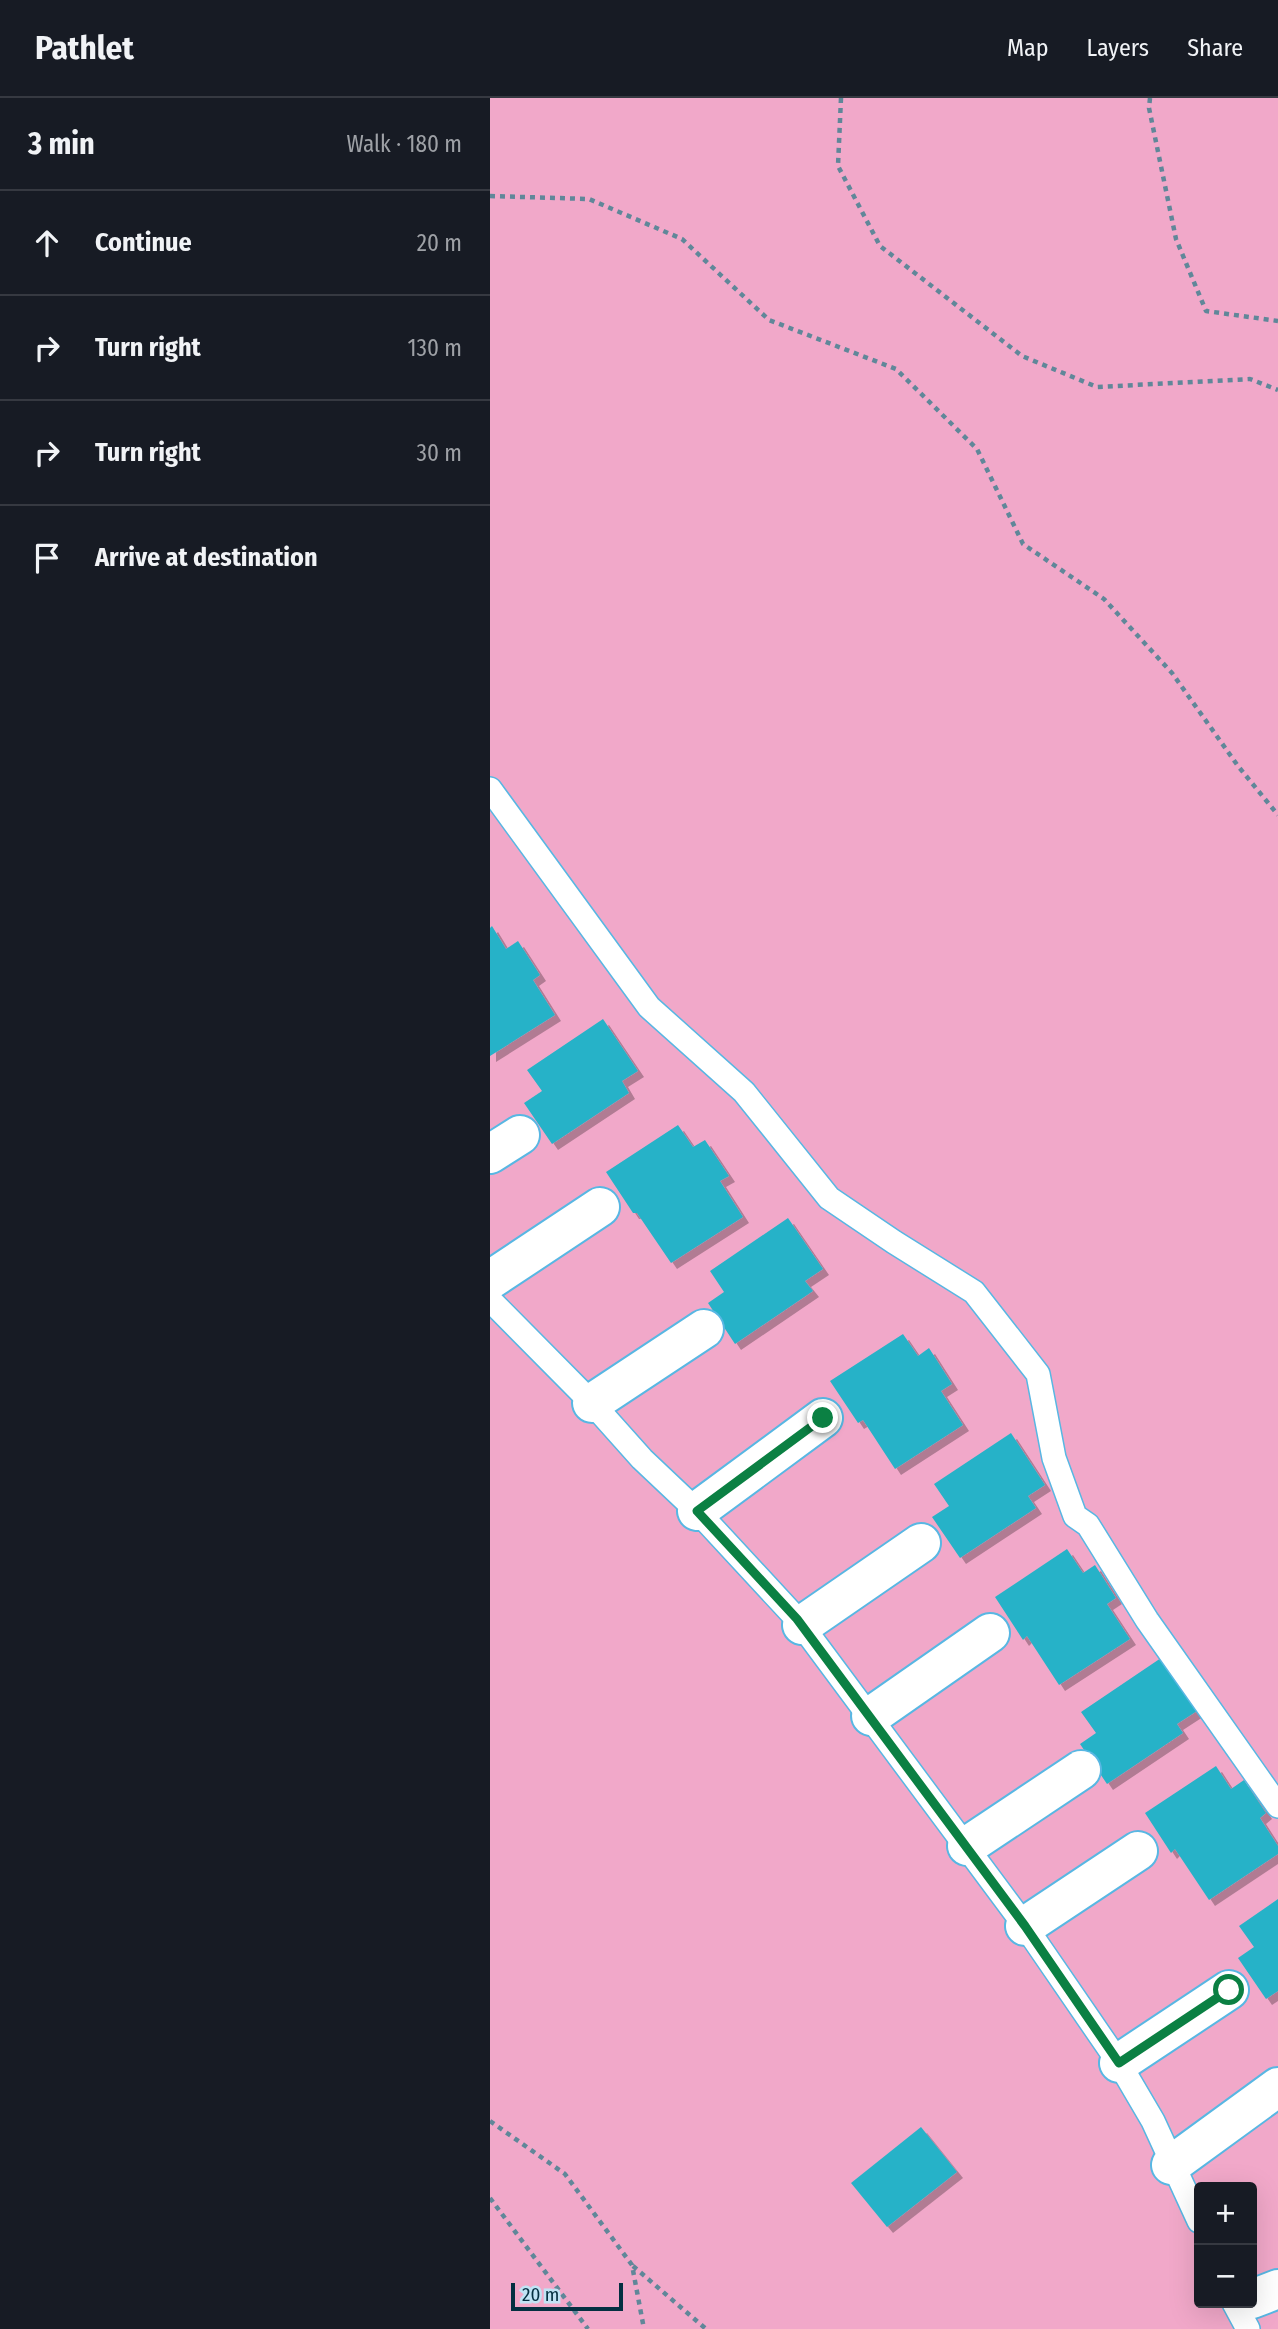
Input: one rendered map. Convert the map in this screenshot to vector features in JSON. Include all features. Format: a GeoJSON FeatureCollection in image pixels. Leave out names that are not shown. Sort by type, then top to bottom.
{"type":"FeatureCollection","features":[{"type":"Feature","properties":{"kind":"street"},"geometry":{"type":"LineString","coordinates":[[490,1280],[600,1207]]}},
{"type":"Feature","properties":{"kind":"street"},"geometry":{"type":"LineString","coordinates":[[592,1403],[704,1329]]}},
{"type":"Feature","properties":{"kind":"street"},"geometry":{"type":"LineString","coordinates":[[697,1511],[823,1418]]}},
{"type":"Feature","properties":{"kind":"street"},"geometry":{"type":"LineString","coordinates":[[802,1625],[921,1544]]}},
{"type":"Feature","properties":{"kind":"street"},"geometry":{"type":"LineString","coordinates":[[871,1716],[990,1633]]}},
{"type":"Feature","properties":{"kind":"street"},"geometry":{"type":"LineString","coordinates":[[967,1846],[1081,1770]]}},
{"type":"Feature","properties":{"kind":"street"},"geometry":{"type":"LineString","coordinates":[[1025,1926],[1138,1851]]}},
{"type":"Feature","properties":{"kind":"street"},"geometry":{"type":"LineString","coordinates":[[1119,2063],[1229,1990]]}},
{"type":"Feature","properties":{"kind":"street"},"geometry":{"type":"LineString","coordinates":[[1171,2165],[1278,2087]]}},
{"type":"Feature","properties":{"kind":"street"},"geometry":{"type":"LineString","coordinates":[[1257,2300],[1278,2289]]}},
{"type":"Feature","properties":{"kind":"lane"},"geometry":{"type":"LineString","coordinates":[[490,789],[649,1007],[744,1092],[830,1198],[974,1292],[1038,1374],[1054,1458],[1075,1516],[1088,1525],[1147,1620],[1278,1806]]}},
{"type":"Feature","properties":{"kind":"lane"},"geometry":{"type":"LineString","coordinates":[[490,1300],[592,1403],[642,1459],[697,1511],[802,1625],[1025,1926],[1119,2063],[1153,2121],[1194,2211]]}},
{"type":"Feature","properties":{"kind":"path"},"geometry":{"type":"LineString","coordinates":[[841,98],[838,166],[880,246],[1022,356],[1097,387],[1250,379],[1278,390]]}},
{"type":"Feature","properties":{"kind":"path"},"geometry":{"type":"LineString","coordinates":[[1150,98],[1149,108],[1176,239],[1206,311],[1278,321]]}},
{"type":"Feature","properties":{"kind":"path"},"geometry":{"type":"LineString","coordinates":[[490,196],[589,200],[682,239],[769,320],[896,369],[976,449],[1023,544],[1104,599],[1172,673],[1238,766],[1278,815]]}},
{"type":"Feature","properties":{"kind":"path"},"geometry":{"type":"LineString","coordinates":[[490,2121],[565,2174],[632,2265],[706,2329]]}},
{"type":"Feature","properties":{"kind":"path"},"geometry":{"type":"LineString","coordinates":[[490,2198],[588,2329]]}},
{"type":"Feature","properties":{"kind":"path"},"geometry":{"type":"LineString","coordinates":[[632,2265],[644,2329]]}},
{"type":"Feature","properties":{"kind":"shaded area"},"geometry":{"type":"Polygon","coordinates":[[[490,98],[1278,98],[1278,2329],[490,2329],[490,98]]]}},
{"type":"Feature","properties":{"kind":"building"},"geometry":{"type":"Polygon","coordinates":[[[492,926],[506,949],[518,941],[540,975],[533,980],[555,1015],[490,1056],[490,928],[492,926]]]}},
{"type":"Feature","properties":{"kind":"building"},"geometry":{"type":"Polygon","coordinates":[[[603,1019],[638,1071],[622,1081],[629,1093],[552,1144],[524,1103],[542,1091],[527,1070],[603,1019]]]}},
{"type":"Feature","properties":{"kind":"building"},"geometry":{"type":"Polygon","coordinates":[[[678,1125],[693,1147],[705,1140],[729,1176],[720,1181],[743,1217],[671,1263],[606,1172],[678,1125]]]}},
{"type":"Feature","properties":{"kind":"building"},"geometry":{"type":"Polygon","coordinates":[[[788,1218],[823,1269],[805,1281],[813,1291],[735,1344],[708,1303],[724,1292],[710,1271],[788,1218]]]}},
{"type":"Feature","properties":{"kind":"building"},"geometry":{"type":"Polygon","coordinates":[[[903,1334],[918,1356],[929,1348],[952,1384],[941,1391],[963,1425],[895,1469],[863,1420],[858,1423],[830,1381],[903,1334]]]}},
{"type":"Feature","properties":{"kind":"building"},"geometry":{"type":"Polygon","coordinates":[[[1011,1433],[1045,1485],[1028,1496],[1036,1508],[960,1558],[932,1517],[949,1506],[934,1484],[1011,1433]]]}},
{"type":"Feature","properties":{"kind":"building"},"geometry":{"type":"Polygon","coordinates":[[[1067,1549],[1083,1573],[1095,1565],[1116,1598],[1107,1604],[1130,1639],[1059,1685],[1027,1636],[1023,1640],[995,1597],[1067,1549]]]}},
{"type":"Feature","properties":{"kind":"building"},"geometry":{"type":"Polygon","coordinates":[[[1161,1658],[1197,1711],[1177,1724],[1183,1733],[1107,1784],[1080,1744],[1096,1733],[1081,1712],[1161,1658]]]}},
{"type":"Feature","properties":{"kind":"building"},"geometry":{"type":"Polygon","coordinates":[[[1216,1766],[1231,1789],[1244,1780],[1266,1813],[1260,1818],[1278,1846],[1278,1854],[1209,1900],[1175,1849],[1171,1853],[1145,1813],[1216,1766]]]}},
{"type":"Feature","properties":{"kind":"building"},"geometry":{"type":"Polygon","coordinates":[[[1278,1899],[1278,1991],[1266,1999],[1238,1958],[1254,1947],[1239,1926],[1278,1899]]]}},
{"type":"Feature","properties":{"kind":"building"},"geometry":{"type":"Polygon","coordinates":[[[921,2127],[957,2172],[887,2227],[851,2183],[921,2127]]]}},
{"type":"Feature","properties":{"kind":"route"},"geometry":{"type":"LineString","coordinates":[[823,1418],[697,1511],[797,1619],[1025,1926],[1119,2063],[1229,1990]]}}]}
